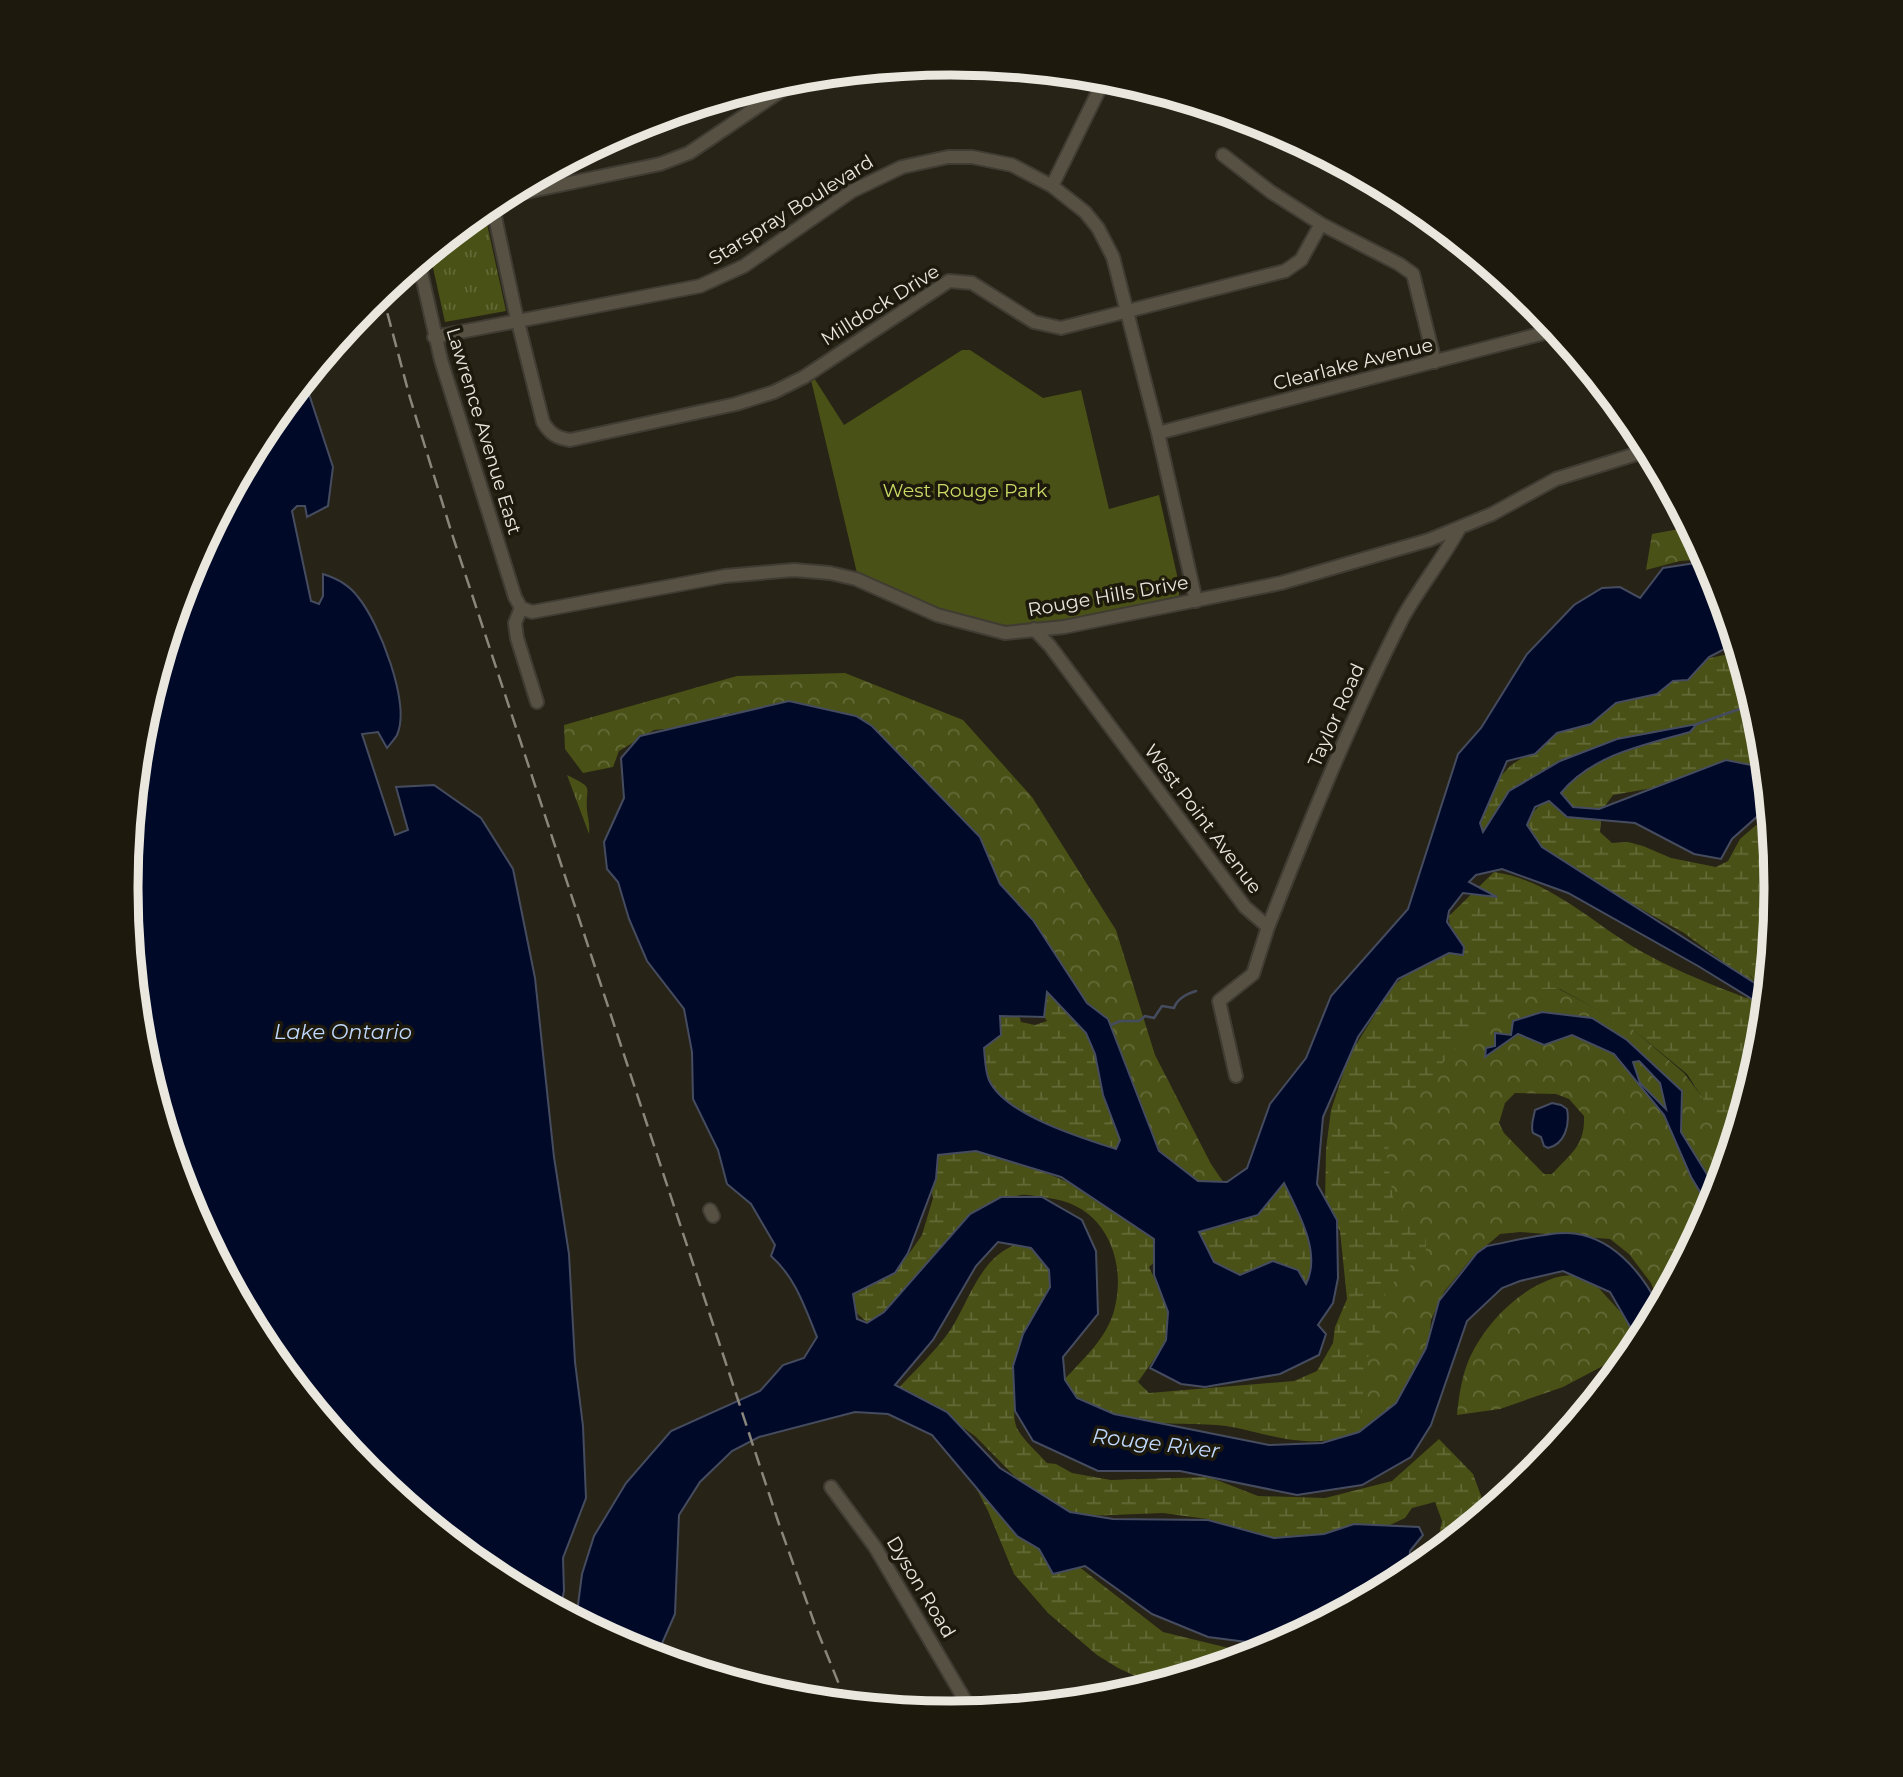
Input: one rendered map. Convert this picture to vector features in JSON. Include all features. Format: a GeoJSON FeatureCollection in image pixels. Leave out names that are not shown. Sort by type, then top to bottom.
{"type":"FeatureCollection","features":[{"type":"Feature","properties":{"kind":"street"},"geometry":{"type":"LineString","coordinates":[[1052,186],[1100,89]]}},
{"type":"Feature","properties":{"kind":"street"},"geometry":{"type":"LineString","coordinates":[[535,190],[660,164],[688,153],[774,95]]}},
{"type":"Feature","properties":{"kind":"street"},"geometry":{"type":"LineString","coordinates":[[1223,155],[1271,192],[1321,224],[1399,264],[1413,274],[1435,362]]}},
{"type":"Feature","properties":{"kind":"street","name":"Starspray Boulevard"},"geometry":{"type":"LineString","coordinates":[[434,337],[700,286],[744,266],[852,191],[902,167],[948,157],[991,159],[1012,165],[1052,186],[1085,212],[1098,228],[1113,257],[1158,433],[1196,601]]}},
{"type":"Feature","properties":{"kind":"street","name":"Milldock Drive"},"geometry":{"type":"LineString","coordinates":[[495,216],[543,422],[549,432],[558,438],[570,440],[736,404],[775,392],[804,377],[949,281],[972,283],[1034,322],[1061,328],[1285,271],[1301,260],[1321,224]]}},
{"type":"Feature","properties":{"kind":"street","name":"Lawrence Avenue East"},"geometry":{"type":"LineString","coordinates":[[421,272],[434,337],[460,426],[515,597],[521,607]]}},
{"type":"Feature","properties":{"kind":"street","name":"Clearlake Avenue"},"geometry":{"type":"LineString","coordinates":[[1158,433],[1545,333]]}},
{"type":"Feature","properties":{"kind":"street","name":"Rouge Hills Drive"},"geometry":{"type":"LineString","coordinates":[[521,607],[531,612],[724,576],[794,570],[830,573],[856,579],[937,615],[1005,633],[1064,626],[1281,583],[1429,540],[1459,529],[1556,479],[1638,453]]}},
{"type":"Feature","properties":{"kind":"street","name":"Taylor Road"},"geometry":{"type":"LineString","coordinates":[[1268,927],[1310,820],[1370,683],[1404,616],[1459,529]]}},
{"type":"Feature","properties":{"kind":"street"},"geometry":{"type":"LineString","coordinates":[[521,607],[515,624],[517,638],[537,702]]}},
{"type":"Feature","properties":{"kind":"street","name":"West Point Avenue"},"geometry":{"type":"LineString","coordinates":[[1034,629],[1050,646],[1245,907],[1268,927]]}},
{"type":"Feature","properties":{"kind":"street"},"geometry":{"type":"LineString","coordinates":[[1236,1076],[1219,1001],[1253,974],[1268,927]]}},
{"type":"Feature","properties":{"kind":"street","name":"Dyson Road"},"geometry":{"type":"LineString","coordinates":[[831,1487],[875,1547],[966,1701]]}},
{"type":"Feature","properties":{"kind":"green space"},"geometry":{"type":"Polygon","coordinates":[[[487,222],[506,311],[445,322],[432,263],[487,222]]]}},
{"type":"Feature","properties":{"kind":"green space","name":"West Rouge Park"},"geometry":{"type":"Polygon","coordinates":[[[962,350],[970,350],[1043,398],[1081,390],[1109,509],[1159,495],[1179,584],[1179,596],[1062,621],[1015,626],[993,625],[941,611],[857,573],[811,380],[814,378],[844,425],[962,350]]]}},
{"type":"Feature","properties":{"kind":"green space"},"geometry":{"type":"Polygon","coordinates":[[[1681,529],[1695,560],[1646,570],[1652,534],[1681,529]]]}},
{"type":"Feature","properties":{"kind":"green space"},"geometry":{"type":"Polygon","coordinates":[[[1730,654],[1755,765],[1710,770],[1670,785],[1613,795],[1602,810],[1600,832],[1612,843],[1628,842],[1671,858],[1716,867],[1728,861],[1740,839],[1762,820],[1765,888],[1763,942],[1761,963],[1748,968],[1750,976],[1759,985],[1758,995],[1749,1047],[1729,1126],[1707,1105],[1687,1074],[1631,1028],[1560,989],[1539,989],[1516,998],[1466,1037],[1394,1118],[1387,1157],[1393,1197],[1426,1239],[1426,1250],[1386,1290],[1379,1334],[1368,1357],[1360,1418],[1365,1432],[1358,1437],[1295,1440],[1226,1426],[1136,1421],[1113,1417],[1092,1409],[1075,1397],[1064,1380],[1093,1348],[1110,1321],[1117,1291],[1117,1272],[1114,1254],[1097,1223],[1084,1211],[1067,1202],[1024,1195],[1001,1203],[874,1329],[846,1303],[854,1287],[871,1282],[906,1258],[922,1235],[933,1198],[925,1155],[965,1144],[1038,1170],[1091,1193],[1139,1223],[1154,1240],[1161,1256],[1149,1267],[1170,1311],[1170,1336],[1138,1382],[1149,1393],[1294,1381],[1317,1371],[1333,1343],[1335,1327],[1347,1299],[1340,1231],[1325,1204],[1326,1149],[1331,1110],[1349,1056],[1392,987],[1408,973],[1451,951],[1449,916],[1494,872],[1515,877],[1555,895],[1629,944],[1672,967],[1746,998],[1753,994],[1742,976],[1684,933],[1528,846],[1518,827],[1564,782],[1487,838],[1470,840],[1493,785],[1555,725],[1676,677],[1710,658],[1730,654]]]}},
{"type":"Feature","properties":{"kind":"green space"},"geometry":{"type":"Polygon","coordinates":[[[845,673],[963,720],[1032,797],[1116,930],[1155,1055],[1211,1164],[1226,1186],[1197,1189],[1174,1173],[1158,1147],[1109,1024],[1075,989],[853,718],[828,709],[789,707],[733,713],[676,728],[654,730],[619,751],[613,767],[583,773],[565,749],[564,725],[737,676],[845,673]]]}},
{"type":"Feature","properties":{"kind":"green space"},"geometry":{"type":"Polygon","coordinates":[[[567,775],[587,788],[589,834],[567,775]]]}},
{"type":"Feature","properties":{"kind":"green space"},"geometry":{"type":"Polygon","coordinates":[[[975,915],[1050,984],[1068,1015],[1098,1045],[1103,1059],[1101,1088],[1128,1157],[1002,1109],[937,993],[1017,1007],[1021,1022],[1035,1025],[1047,1021],[975,915]]]}},
{"type":"Feature","properties":{"kind":"green space"},"geometry":{"type":"Polygon","coordinates":[[[1761,961],[1759,985],[1749,974],[1746,965],[1761,961]]]}},
{"type":"Feature","properties":{"kind":"green space"},"geometry":{"type":"Polygon","coordinates":[[[1537,987],[1557,988],[1629,1026],[1684,1073],[1729,1126],[1703,1200],[1656,1295],[1651,1283],[1629,1254],[1610,1239],[1520,1232],[1500,1234],[1471,1259],[1444,1292],[1431,1320],[1426,1379],[1365,1432],[1357,1417],[1365,1355],[1383,1288],[1423,1249],[1424,1237],[1390,1195],[1384,1156],[1393,1116],[1464,1036],[1514,998],[1537,987]],[[1515,1093],[1505,1103],[1499,1123],[1504,1133],[1544,1174],[1552,1174],[1571,1154],[1582,1135],[1584,1116],[1569,1099],[1556,1094],[1515,1093]]]}},
{"type":"Feature","properties":{"kind":"green space"},"geometry":{"type":"Polygon","coordinates":[[[1286,1155],[1312,1234],[1313,1294],[1231,1321],[1197,1232],[1203,1225],[1228,1225],[1254,1214],[1275,1189],[1286,1155]]]}},
{"type":"Feature","properties":{"kind":"green space"},"geometry":{"type":"Polygon","coordinates":[[[1022,1243],[1036,1249],[1056,1274],[1026,1353],[1015,1398],[1014,1417],[1018,1430],[1047,1463],[1056,1464],[1072,1473],[1111,1480],[1209,1477],[1258,1496],[1325,1498],[1392,1481],[1439,1439],[1473,1474],[1484,1503],[1438,1540],[1442,1521],[1435,1502],[1412,1508],[1405,1518],[1379,1530],[1256,1542],[1207,1519],[1163,1513],[1087,1516],[1040,1502],[975,1436],[931,1405],[896,1391],[951,1329],[987,1266],[1008,1248],[1022,1243]]]}},
{"type":"Feature","properties":{"kind":"green space"},"geometry":{"type":"Polygon","coordinates":[[[1586,1274],[1626,1318],[1634,1331],[1614,1360],[1563,1387],[1500,1409],[1457,1415],[1467,1364],[1485,1332],[1516,1299],[1541,1283],[1558,1277],[1586,1274]]]}},
{"type":"Feature","properties":{"kind":"green space"},"geometry":{"type":"Polygon","coordinates":[[[961,1459],[1060,1552],[1163,1632],[1237,1650],[1141,1679],[1118,1668],[1097,1655],[1048,1613],[1014,1574],[988,1511],[961,1459]]]}},
{"type":"Feature","properties":{"kind":"water","name":"Lake Ontario"},"geometry":{"type":"Polygon","coordinates":[[[307,392],[333,467],[328,506],[307,517],[305,506],[297,506],[292,511],[311,601],[319,604],[323,596],[323,574],[347,586],[366,609],[391,664],[400,704],[397,735],[387,748],[378,732],[362,734],[395,835],[408,830],[396,787],[434,785],[481,818],[513,869],[535,978],[554,1157],[569,1254],[575,1362],[583,1426],[586,1498],[563,1558],[562,1602],[500,1565],[456,1534],[376,1464],[306,1384],[247,1295],[200,1200],[181,1150],[154,1047],[145,995],[138,888],[145,782],[166,678],[181,627],[222,529],[247,482],[307,392]]]}},
{"type":"Feature","properties":{"kind":"water","name":"Rouge River"},"geometry":{"type":"Polygon","coordinates":[[[1696,563],[1728,647],[1709,657],[1688,680],[1673,681],[1657,694],[1616,703],[1591,724],[1557,733],[1535,754],[1507,761],[1480,823],[1483,832],[1509,791],[1560,761],[1617,739],[1697,724],[1690,732],[1603,760],[1574,780],[1561,793],[1573,807],[1599,809],[1726,760],[1755,766],[1761,813],[1732,839],[1721,859],[1694,854],[1635,823],[1567,817],[1549,801],[1535,807],[1527,825],[1542,847],[1759,986],[1757,1002],[1568,893],[1502,869],[1476,875],[1469,882],[1497,897],[1463,893],[1449,911],[1447,922],[1464,947],[1463,955],[1449,953],[1398,979],[1358,1037],[1323,1117],[1317,1184],[1337,1220],[1338,1278],[1333,1303],[1318,1325],[1326,1334],[1319,1355],[1280,1374],[1205,1387],[1181,1384],[1150,1368],[1166,1340],[1168,1312],[1154,1275],[1154,1239],[1061,1177],[976,1151],[938,1155],[936,1179],[908,1253],[895,1273],[853,1294],[857,1319],[867,1323],[884,1312],[970,1214],[1001,1197],[1042,1197],[1082,1220],[1096,1251],[1098,1314],[1063,1357],[1065,1380],[1077,1398],[1114,1414],[1269,1445],[1322,1443],[1359,1432],[1396,1403],[1426,1348],[1439,1301],[1477,1253],[1487,1246],[1567,1233],[1583,1235],[1611,1248],[1634,1268],[1654,1298],[1633,1332],[1610,1292],[1563,1271],[1502,1288],[1467,1321],[1431,1425],[1411,1457],[1362,1485],[1297,1495],[1180,1471],[1098,1471],[1033,1441],[1015,1411],[1013,1366],[1023,1334],[1050,1287],[1049,1270],[1031,1248],[998,1242],[976,1266],[933,1340],[895,1385],[947,1412],[1000,1468],[1070,1512],[1113,1519],[1208,1520],[1274,1538],[1324,1534],[1354,1524],[1419,1527],[1423,1535],[1410,1551],[1409,1561],[1358,1593],[1255,1643],[1208,1637],[1152,1614],[1085,1566],[1053,1574],[1039,1549],[1017,1536],[932,1435],[888,1414],[855,1412],[759,1437],[732,1451],[700,1482],[679,1515],[675,1614],[660,1648],[577,1610],[582,1574],[594,1536],[626,1483],[671,1431],[760,1391],[783,1365],[804,1358],[817,1337],[793,1284],[771,1256],[775,1245],[751,1204],[727,1184],[718,1150],[693,1099],[692,1052],[684,1009],[647,961],[629,919],[618,882],[607,869],[604,842],[624,798],[621,758],[640,736],[789,701],[856,716],[872,726],[980,837],[1000,884],[1033,920],[1087,1003],[1108,1019],[1159,1151],[1198,1181],[1227,1182],[1247,1168],[1270,1104],[1306,1058],[1331,996],[1408,909],[1458,754],[1481,728],[1527,654],[1574,605],[1602,588],[1620,587],[1640,598],[1663,568],[1696,563]],[[1047,992],[1044,1017],[1000,1016],[1001,1035],[984,1048],[986,1069],[989,1080],[998,1093],[1027,1114],[1065,1132],[1116,1149],[1120,1140],[1103,1095],[1095,1054],[1086,1033],[1047,992]],[[1284,1183],[1258,1215],[1199,1232],[1214,1262],[1240,1275],[1273,1261],[1298,1270],[1306,1284],[1310,1272],[1310,1246],[1284,1183]]]}},
{"type":"Feature","properties":{"kind":"water"},"geometry":{"type":"Polygon","coordinates":[[[1542,1012],[1592,1018],[1627,1040],[1682,1091],[1681,1132],[1711,1180],[1704,1198],[1691,1177],[1664,1115],[1614,1054],[1572,1035],[1544,1045],[1518,1034],[1485,1057],[1486,1048],[1495,1046],[1495,1033],[1511,1035],[1513,1021],[1542,1012]],[[1639,1061],[1633,1062],[1640,1083],[1666,1109],[1660,1083],[1639,1061]]]}},
{"type":"Feature","properties":{"kind":"water"},"geometry":{"type":"Polygon","coordinates":[[[1552,1103],[1567,1109],[1568,1121],[1562,1138],[1548,1148],[1544,1146],[1541,1137],[1533,1133],[1532,1124],[1535,1110],[1552,1103]]]}},
{"type":"Feature","properties":{"kind":"waterway"},"geometry":{"type":"LineString","coordinates":[[1697,724],[1744,708]]}},
{"type":"Feature","properties":{"kind":"waterway"},"geometry":{"type":"LineString","coordinates":[[1111,1025],[1120,1021],[1139,1021],[1145,1016],[1154,1018],[1162,1006],[1174,1008],[1182,997],[1196,991]]}},
{"type":"Feature","properties":{"kind":"railway"},"geometry":{"type":"LineString","coordinates":[[385,305],[410,398],[452,534],[779,1524],[843,1695]]}}]}
